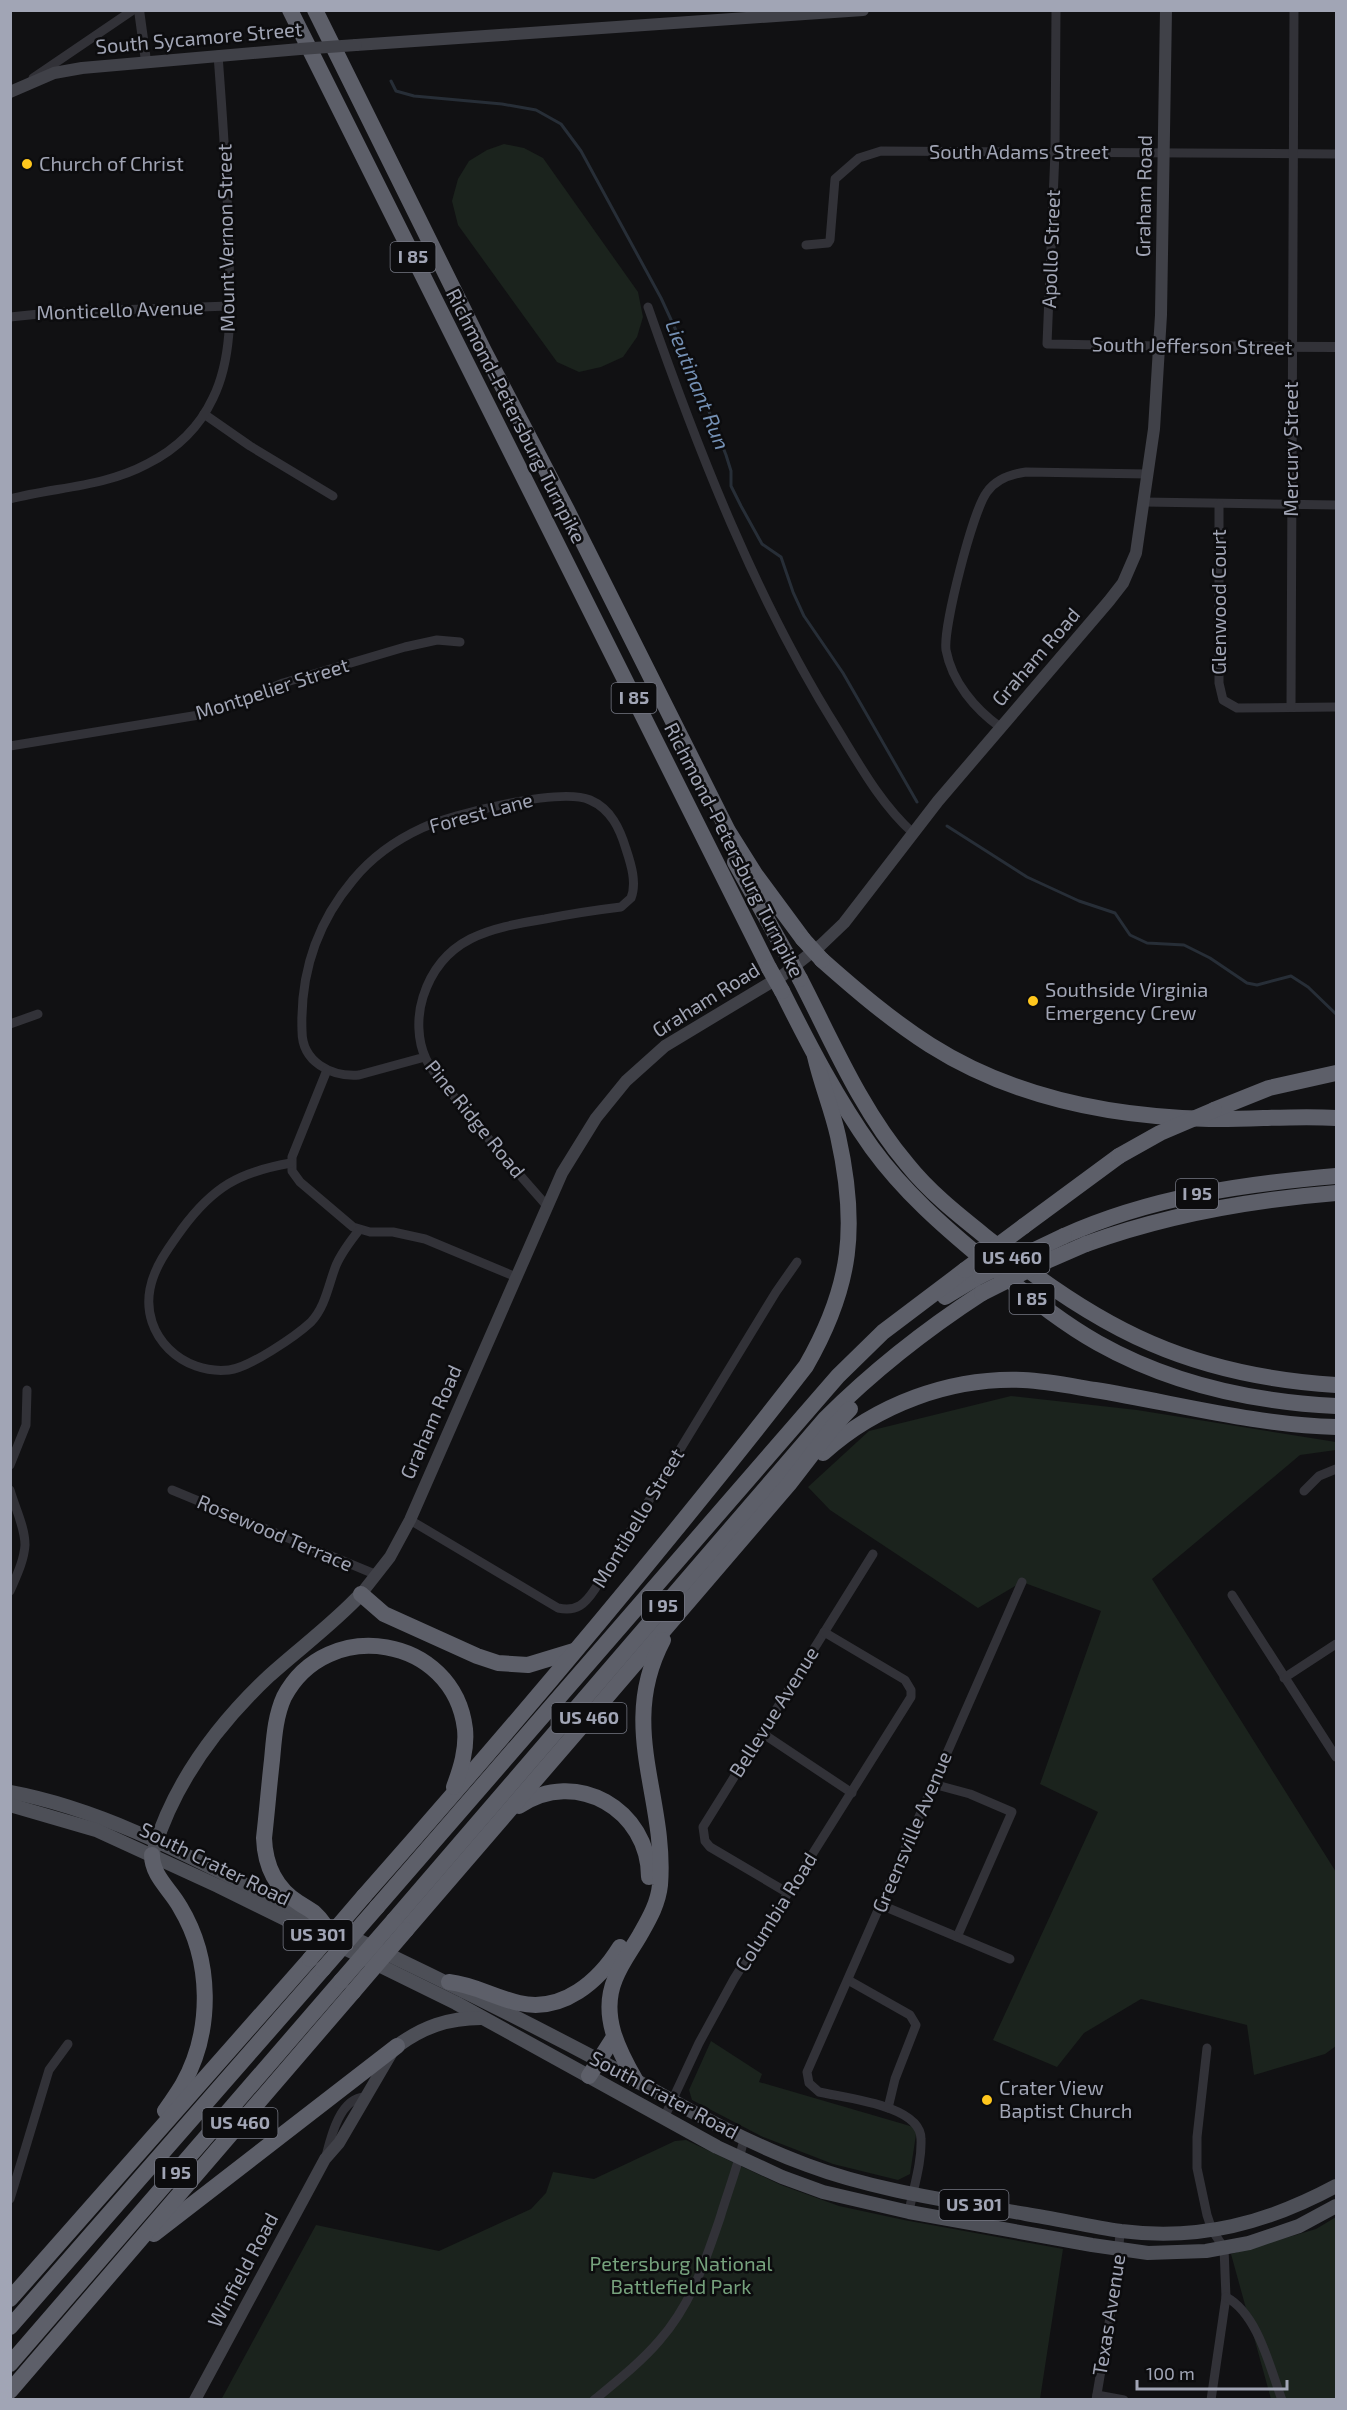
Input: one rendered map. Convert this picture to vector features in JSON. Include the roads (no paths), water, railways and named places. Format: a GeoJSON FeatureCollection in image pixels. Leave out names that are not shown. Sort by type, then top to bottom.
{"type":"FeatureCollection","features":[{"type":"Feature","properties":{"kind":"highway","name":"Richmond-Petersburg Turnpike"},"geometry":{"type":"LineString","coordinates":[[290,10],[769,968],[815,1056],[872,1148],[908,1192],[944,1227],[1040,1305],[1073,1328],[1124,1357],[1200,1385],[1262,1399],[1336,1406]]}},
{"type":"Feature","properties":{"kind":"highway","name":"Richmond-Petersburg Turnpike"},"geometry":{"type":"LineString","coordinates":[[315,10],[479,341],[567,510],[728,831],[755,874],[803,939],[822,960],[876,1006],[931,1046],[979,1071],[1053,1098],[1137,1115],[1209,1119],[1336,1118]]}},
{"type":"Feature","properties":{"kind":"highway","name":"US 460"},"geometry":{"type":"LineString","coordinates":[[706,789],[721,837],[800,979],[859,1093],[906,1163],[944,1202],[1041,1281],[1099,1319],[1163,1349],[1226,1369],[1264,1377],[1336,1385]]}},
{"type":"Feature","properties":{"kind":"highway","name":"US 460"},"geometry":{"type":"LineString","coordinates":[[10,2299],[115,2180],[371,1902],[449,1799],[619,1599],[806,1366],[830,1321],[838,1298],[849,1248],[849,1206],[837,1134],[815,1056]]}},
{"type":"Feature","properties":{"kind":"highway"},"geometry":{"type":"LineString","coordinates":[[972,1273],[1024,1226],[1119,1156],[1160,1133],[1269,1088],[1336,1073]]}},
{"type":"Feature","properties":{"kind":"highway"},"geometry":{"type":"LineString","coordinates":[[1251,1118],[1336,1111]]}},
{"type":"Feature","properties":{"kind":"highway","name":"I 95"},"geometry":{"type":"LineString","coordinates":[[371,1902],[838,1376],[972,1273],[1096,1222],[1177,1198],[1274,1181],[1336,1176]]}},
{"type":"Feature","properties":{"kind":"highway","name":"I 95"},"geometry":{"type":"LineString","coordinates":[[10,2364],[400,1925],[825,1419],[884,1363],[982,1293],[1040,1263],[1086,1244],[1148,1223],[1218,1207],[1258,1200],[1336,1193]]}},
{"type":"Feature","properties":{"kind":"highway"},"geometry":{"type":"LineString","coordinates":[[1218,1207],[1336,1203]]}},
{"type":"Feature","properties":{"kind":"highway","name":"US 460"},"geometry":{"type":"LineString","coordinates":[[400,1925],[501,1820],[789,1484],[833,1427],[892,1369],[935,1334],[953,1312]]}},
{"type":"Feature","properties":{"kind":"highway"},"geometry":{"type":"LineString","coordinates":[[789,1484],[840,1438],[875,1415],[945,1388],[995,1381],[1048,1383],[1275,1423],[1336,1427]]}},
{"type":"Feature","properties":{"kind":"highway"},"geometry":{"type":"LineString","coordinates":[[619,1599],[764,1461]]}},
{"type":"Feature","properties":{"kind":"highway"},"geometry":{"type":"LineString","coordinates":[[361,1594],[384,1614],[498,1663],[528,1665],[575,1651]]}},
{"type":"Feature","properties":{"kind":"highway"},"geometry":{"type":"LineString","coordinates":[[636,2081],[614,2037],[610,2002],[615,1979],[652,1914],[660,1887],[659,1849],[643,1736],[642,1710],[648,1673],[676,1616]]}},
{"type":"Feature","properties":{"kind":"highway"},"geometry":{"type":"LineString","coordinates":[[324,1924],[315,1911],[298,1903],[276,1883],[264,1850],[277,1720],[284,1698],[300,1675],[334,1652],[363,1645],[395,1649],[420,1659],[432,1668],[456,1698],[465,1729],[463,1761],[449,1799]]}},
{"type":"Feature","properties":{"kind":"highway"},"geometry":{"type":"LineString","coordinates":[[449,1982],[469,1984],[519,2003],[545,2004],[571,1996],[591,1983],[609,1965],[642,1913],[647,1899],[649,1868],[645,1847],[632,1823],[604,1800],[578,1792],[548,1792],[529,1800],[501,1820]]}},
{"type":"Feature","properties":{"kind":"highway"},"geometry":{"type":"LineString","coordinates":[[115,2180],[183,2084],[195,2056],[204,2018],[204,1976],[194,1935],[176,1899],[154,1870],[154,1849]]}},
{"type":"Feature","properties":{"kind":"highway","name":"I 95"},"geometry":{"type":"LineString","coordinates":[[10,2327],[316,1964]]}},
{"type":"Feature","properties":{"kind":"highway","name":"US 460"},"geometry":{"type":"LineString","coordinates":[[10,2391],[127,2255],[347,1986]]}},
{"type":"Feature","properties":{"kind":"highway"},"geometry":{"type":"LineString","coordinates":[[589,2076],[614,2037]]}},
{"type":"Feature","properties":{"kind":"highway"},"geometry":{"type":"LineString","coordinates":[[127,2255],[397,2046]]}},
{"type":"Feature","properties":{"kind":"main road","name":"South Sycamore Street"},"geometry":{"type":"LineString","coordinates":[[14,90],[54,73],[146,61],[863,10]]}},
{"type":"Feature","properties":{"kind":"main road","name":"Graham Road"},"geometry":{"type":"LineString","coordinates":[[154,1849],[186,1779],[221,1725],[264,1682],[333,1623],[377,1575],[410,1520],[547,1206],[578,1144],[596,1118],[626,1081],[665,1046],[764,987],[821,945],[844,923],[913,832],[1123,583],[1136,553],[1154,429],[1159,346],[1166,10]]}},
{"type":"Feature","properties":{"kind":"main road","name":"South Crater Road"},"geometry":{"type":"LineString","coordinates":[[10,1792],[91,1814],[154,1849],[482,2018],[740,2158],[823,2192],[909,2212],[1148,2253],[1206,2251],[1224,2248],[1299,2226],[1336,2206]]}},
{"type":"Feature","properties":{"kind":"main road","name":"South Crater Road"},"geometry":{"type":"LineString","coordinates":[[10,1805],[71,1821],[154,1849],[324,1924],[449,1982],[744,2139],[831,2173],[912,2193],[1120,2230],[1173,2234],[1212,2230],[1264,2219],[1288,2210],[1336,2186]]}},
{"type":"Feature","properties":{"kind":"main road","name":"Winfield Road"},"geometry":{"type":"LineString","coordinates":[[195,2400],[325,2159],[339,2143],[397,2046],[433,2025],[464,2018],[482,2018]]}},
{"type":"Feature","properties":{"kind":"street"},"geometry":{"type":"LineString","coordinates":[[14,90],[133,10]]}},
{"type":"Feature","properties":{"kind":"street"},"geometry":{"type":"LineString","coordinates":[[139,10],[146,61]]}},
{"type":"Feature","properties":{"kind":"street","name":"Apollo Street"},"geometry":{"type":"LineString","coordinates":[[1047,344],[1055,152],[1056,10]]}},
{"type":"Feature","properties":{"kind":"street","name":"Mercury Street"},"geometry":{"type":"LineString","coordinates":[[1291,707],[1294,10]]}},
{"type":"Feature","properties":{"kind":"street","name":"Mount Vernon Street"},"geometry":{"type":"LineString","coordinates":[[10,499],[93,483],[146,465],[182,441],[214,398],[225,359],[229,306],[228,212],[218,55]]}},
{"type":"Feature","properties":{"kind":"street","name":"South Adams Street"},"geometry":{"type":"LineString","coordinates":[[806,245],[828,243],[830,240],[835,179],[850,165],[881,151],[1336,154]]}},
{"type":"Feature","properties":{"kind":"street","name":"Monticello Avenue"},"geometry":{"type":"LineString","coordinates":[[10,317],[59,312],[229,306]]}},
{"type":"Feature","properties":{"kind":"street"},"geometry":{"type":"LineString","coordinates":[[648,307],[679,396],[722,501],[788,646],[885,804],[913,832]]}},
{"type":"Feature","properties":{"kind":"street","name":"South Jefferson Street"},"geometry":{"type":"LineString","coordinates":[[1047,344],[1336,347]]}},
{"type":"Feature","properties":{"kind":"street"},"geometry":{"type":"LineString","coordinates":[[204,414],[250,446],[333,496]]}},
{"type":"Feature","properties":{"kind":"street"},"geometry":{"type":"LineString","coordinates":[[1000,727],[978,709],[967,696],[950,664],[946,650],[947,625],[980,502],[994,484],[1015,473],[1026,471],[1148,474]]}},
{"type":"Feature","properties":{"kind":"street"},"geometry":{"type":"LineString","coordinates":[[1144,502],[1336,506]]}},
{"type":"Feature","properties":{"kind":"street","name":"Glenwood Court"},"geometry":{"type":"LineString","coordinates":[[1219,504],[1219,684],[1223,700],[1237,708],[1291,707]]}},
{"type":"Feature","properties":{"kind":"street","name":"Montpelier Street"},"geometry":{"type":"LineString","coordinates":[[10,746],[206,714],[283,683],[405,647],[437,640],[460,642]]}},
{"type":"Feature","properties":{"kind":"street"},"geometry":{"type":"LineString","coordinates":[[1291,707],[1336,707]]}},
{"type":"Feature","properties":{"kind":"street","name":"Forest Lane"},"geometry":{"type":"LineString","coordinates":[[327,1070],[312,1058],[303,1043],[301,1009],[306,971],[330,910],[366,867],[403,838],[454,817],[549,796],[572,795],[590,799],[608,812],[615,821],[630,861],[634,892],[627,904],[614,908]]}},
{"type":"Feature","properties":{"kind":"street","name":"Pine Ridge Road"},"geometry":{"type":"LineString","coordinates":[[547,1206],[467,1113],[425,1057],[420,1032],[422,1000],[432,974],[451,951],[478,934],[498,927],[614,908]]}},
{"type":"Feature","properties":{"kind":"street"},"geometry":{"type":"LineString","coordinates":[[10,1024],[38,1014]]}},
{"type":"Feature","properties":{"kind":"street"},"geometry":{"type":"LineString","coordinates":[[425,1057],[359,1075],[348,1076],[327,1070],[291,1163],[292,1171],[300,1182],[347,1223],[359,1230],[409,1234],[516,1276]]}},
{"type":"Feature","properties":{"kind":"street"},"geometry":{"type":"LineString","coordinates":[[291,1163],[260,1170],[234,1180],[207,1198],[195,1212],[153,1276],[149,1299],[153,1324],[158,1336],[170,1351],[198,1367],[228,1370],[252,1363],[307,1325],[318,1313],[335,1266],[342,1252],[359,1230]]}},
{"type":"Feature","properties":{"kind":"street","name":"Montibello Street"},"geometry":{"type":"LineString","coordinates":[[410,1520],[558,1608],[567,1610],[581,1606],[620,1550],[776,1292],[797,1262]]}},
{"type":"Feature","properties":{"kind":"street"},"geometry":{"type":"LineString","coordinates":[[10,1465],[26,1425],[27,1390]]}},
{"type":"Feature","properties":{"kind":"street"},"geometry":{"type":"LineString","coordinates":[[1304,1491],[1319,1476],[1336,1469]]}},
{"type":"Feature","properties":{"kind":"street"},"geometry":{"type":"LineString","coordinates":[[10,1490],[22,1525],[25,1545],[10,1591]]}},
{"type":"Feature","properties":{"kind":"street","name":"Rosewood Terrace"},"geometry":{"type":"LineString","coordinates":[[172,1490],[377,1575]]}},
{"type":"Feature","properties":{"kind":"street","name":"Bellevue Avenue"},"geometry":{"type":"LineString","coordinates":[[788,1893],[708,1845],[702,1834],[703,1827],[873,1554]]}},
{"type":"Feature","properties":{"kind":"street","name":"Greensville Avenue"},"geometry":{"type":"LineString","coordinates":[[888,2108],[819,2092],[809,2083],[807,2072],[1022,1582]]}},
{"type":"Feature","properties":{"kind":"street"},"geometry":{"type":"LineString","coordinates":[[1232,1595],[1336,1757]]}},
{"type":"Feature","properties":{"kind":"street","name":"Columbia Road"},"geometry":{"type":"LineString","coordinates":[[664,2118],[699,2043],[729,1988],[911,1697],[908,1684],[824,1632]]}},
{"type":"Feature","properties":{"kind":"street"},"geometry":{"type":"LineString","coordinates":[[1284,1678],[1336,1644]]}},
{"type":"Feature","properties":{"kind":"street"},"geometry":{"type":"LineString","coordinates":[[762,1733],[852,1793]]}},
{"type":"Feature","properties":{"kind":"street"},"geometry":{"type":"LineString","coordinates":[[933,1784],[970,1794],[1012,1812],[957,1936]]}},
{"type":"Feature","properties":{"kind":"street"},"geometry":{"type":"LineString","coordinates":[[881,1905],[1010,1959]]}},
{"type":"Feature","properties":{"kind":"street"},"geometry":{"type":"LineString","coordinates":[[848,1980],[914,2019],[915,2030],[895,2079],[888,2108],[908,2116],[921,2134],[909,2212]]}},
{"type":"Feature","properties":{"kind":"street"},"geometry":{"type":"LineString","coordinates":[[10,2199],[50,2070],[68,2044]]}},
{"type":"Feature","properties":{"kind":"street"},"geometry":{"type":"LineString","coordinates":[[1207,2048],[1196,2151],[1201,2192],[1212,2230],[1224,2248],[1226,2297],[1211,2400]]}},
{"type":"Feature","properties":{"kind":"street"},"geometry":{"type":"LineString","coordinates":[[594,2400],[637,2364],[659,2341],[686,2304],[705,2264],[740,2158],[744,2139]]}},
{"type":"Feature","properties":{"kind":"street","name":"Texas Avenue"},"geometry":{"type":"LineString","coordinates":[[1097,2397],[1120,2230]]}},
{"type":"Feature","properties":{"kind":"street"},"geometry":{"type":"LineString","coordinates":[[1226,2297],[1241,2307],[1248,2316],[1282,2400]]}},
{"type":"Feature","properties":{"kind":"street"},"geometry":{"type":"LineString","coordinates":[[1097,2397],[1124,2400]]}},
{"type":"Feature","properties":{"kind":"waterway","name":"Lieutinant Run"},"geometry":{"type":"LineString","coordinates":[[391,81],[396,91],[414,96],[502,104],[536,110],[561,124],[581,151],[661,298],[685,350],[726,455],[731,471],[731,486],[741,506],[762,544],[781,557],[804,616],[843,673],[917,802]]}},
{"type":"Feature","properties":{"kind":"waterway","name":"Lieutinant Run"},"geometry":{"type":"LineString","coordinates":[[947,826],[1027,877],[1079,901],[1115,913],[1130,935],[1147,943],[1184,945],[1210,958],[1247,983],[1257,985],[1291,976],[1308,987],[1336,1014]]}},
{"type":"Feature","properties":{"kind":"place","name":"Church of Christ"},"geometry":{"type":"Point","coordinates":[27,164]}},
{"type":"Feature","properties":{"kind":"place","name":"Southside Virginia Emergency Crew"},"geometry":{"type":"Point","coordinates":[1033,1001]}},
{"type":"Feature","properties":{"kind":"place","name":"Crater View Baptist Church"},"geometry":{"type":"Point","coordinates":[987,2100]}},
{"type":"Feature","properties":{"kind":"park label","name":"Petersburg National Battlefield Park"},"geometry":{"type":"Point","coordinates":[681,2276]}}]}
